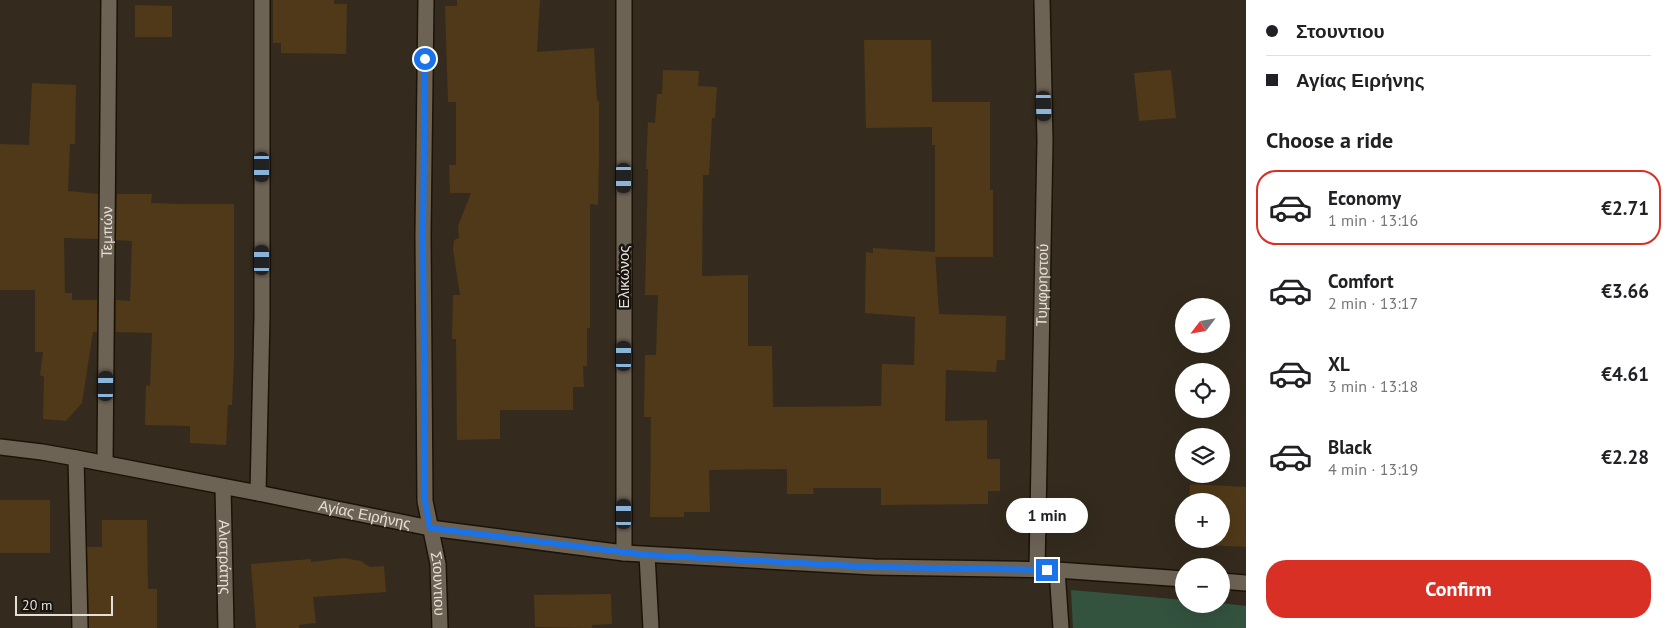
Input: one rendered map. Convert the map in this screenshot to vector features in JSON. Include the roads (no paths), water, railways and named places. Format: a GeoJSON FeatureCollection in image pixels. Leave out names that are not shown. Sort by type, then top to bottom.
{"type":"FeatureCollection","features":[{"type":"Feature","properties":{"kind":"street","name":"Τεμπών"},"geometry":{"type":"LineString","coordinates":[[105,463],[109,0]]}},
{"type":"Feature","properties":{"kind":"street"},"geometry":{"type":"LineString","coordinates":[[258,492],[262,316],[262,0]]}},
{"type":"Feature","properties":{"kind":"street","name":"Στουντιου"},"geometry":{"type":"LineString","coordinates":[[426,0],[423,235],[425,501],[438,564],[440,628]]}},
{"type":"Feature","properties":{"kind":"street","name":"Ελικώνος"},"geometry":{"type":"LineString","coordinates":[[624,0],[624,553]]}},
{"type":"Feature","properties":{"kind":"street","name":"Τυμφρηστού"},"geometry":{"type":"LineString","coordinates":[[1037,570],[1045,141],[1042,0]]}},
{"type":"Feature","properties":{"kind":"street","name":"Αγίας Ειρήνης"},"geometry":{"type":"LineString","coordinates":[[0,447],[105,463],[223,487],[258,492],[430,528],[624,553],[874,567],[1057,570],[1175,578]]}},
{"type":"Feature","properties":{"kind":"street"},"geometry":{"type":"LineString","coordinates":[[76,458],[80,628]]}},
{"type":"Feature","properties":{"kind":"street","name":"Αλιστράτης"},"geometry":{"type":"LineString","coordinates":[[223,487],[226,628]]}},
{"type":"Feature","properties":{"kind":"street"},"geometry":{"type":"LineString","coordinates":[[647,555],[651,628]]}},
{"type":"Feature","properties":{"kind":"street"},"geometry":{"type":"LineString","coordinates":[[1057,570],[1060,628]]}},
{"type":"Feature","properties":{"kind":"street"},"geometry":{"type":"LineString","coordinates":[[1230,582],[1246,583]]}}]}
